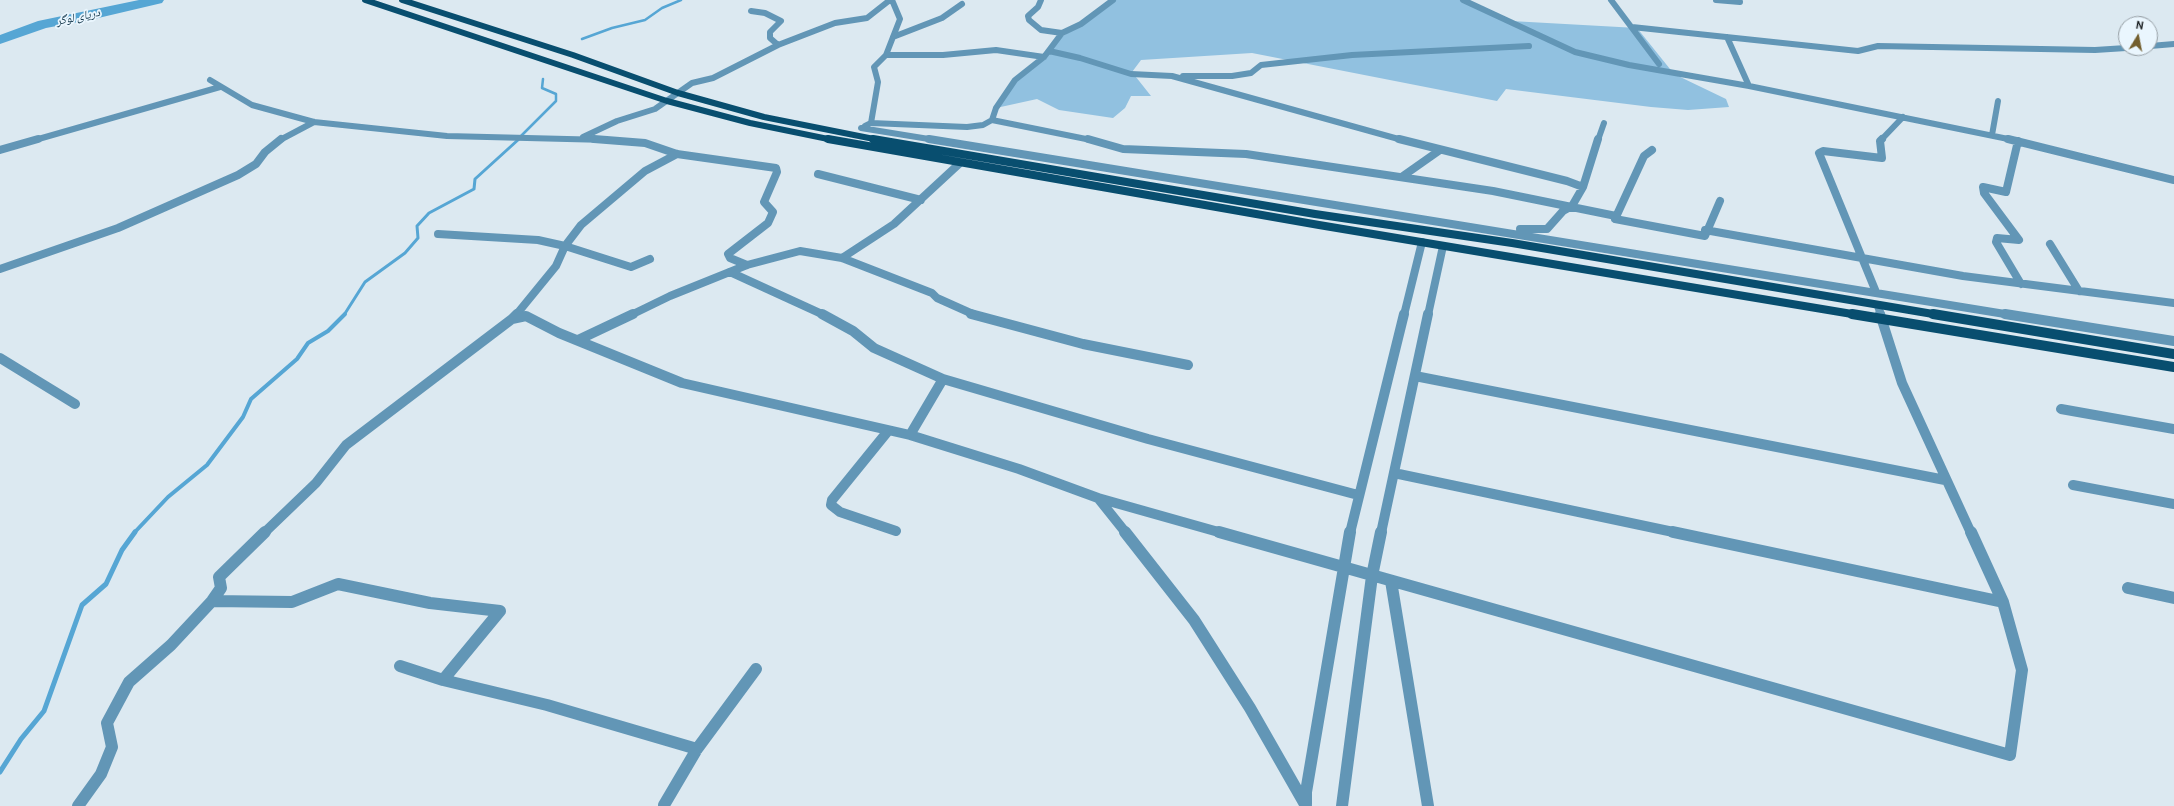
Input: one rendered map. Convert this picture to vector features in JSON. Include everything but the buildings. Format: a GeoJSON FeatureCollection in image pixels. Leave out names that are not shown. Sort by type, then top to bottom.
{"type":"FeatureCollection","features":[{"type":"Feature","properties":{"kind":"main road"},"geometry":{"type":"LineString","coordinates":[[365,0],[667,101],[750,123],[960,163],[1443,246],[2174,367]]}},
{"type":"Feature","properties":{"kind":"main road"},"geometry":{"type":"LineString","coordinates":[[402,0],[573,55],[678,93],[764,116],[855,136],[1316,214],[1512,243],[1878,306],[2174,354]]}},
{"type":"Feature","properties":{"kind":"street"},"geometry":{"type":"LineString","coordinates":[[582,138],[617,121],[655,109],[692,83],[713,78],[733,66],[778,45],[835,23],[867,18],[891,0],[900,19],[886,55],[874,67],[878,82],[871,124]]}},
{"type":"Feature","properties":{"kind":"street"},"geometry":{"type":"LineString","coordinates":[[1041,0],[1038,7],[1028,16],[1029,20],[1042,30],[1062,33]]}},
{"type":"Feature","properties":{"kind":"street"},"geometry":{"type":"LineString","coordinates":[[992,120],[996,108],[1015,80],[1046,54],[1052,44],[1062,33],[1081,24],[1113,0]]}},
{"type":"Feature","properties":{"kind":"street"},"geometry":{"type":"LineString","coordinates":[[1463,0],[1575,52],[1674,74],[1749,86],[2018,141],[2174,180]]}},
{"type":"Feature","properties":{"kind":"street"},"geometry":{"type":"LineString","coordinates":[[1611,0],[1659,64]]}},
{"type":"Feature","properties":{"kind":"street"},"geometry":{"type":"LineString","coordinates":[[1716,0],[1740,2]]}},
{"type":"Feature","properties":{"kind":"street"},"geometry":{"type":"LineString","coordinates":[[893,38],[942,18],[962,4]]}},
{"type":"Feature","properties":{"kind":"street"},"geometry":{"type":"LineString","coordinates":[[751,11],[765,13],[780,21],[770,32],[770,38],[778,45]]}},
{"type":"Feature","properties":{"kind":"street"},"geometry":{"type":"LineString","coordinates":[[1632,27],[1727,37],[1736,40],[1835,50],[1858,51],[1878,46],[2095,50],[2118,49]]}},
{"type":"Feature","properties":{"kind":"street"},"geometry":{"type":"LineString","coordinates":[[1727,37],[1749,86]]}},
{"type":"Feature","properties":{"kind":"street"},"geometry":{"type":"LineString","coordinates":[[2158,45],[2174,44]]}},
{"type":"Feature","properties":{"kind":"street"},"geometry":{"type":"LineString","coordinates":[[886,55],[930,56],[996,50],[1080,58],[1131,74],[1232,76],[1251,73],[1261,65],[1352,54],[1529,46]]}},
{"type":"Feature","properties":{"kind":"street"},"geometry":{"type":"LineString","coordinates":[[1172,76],[1251,100],[1440,150],[1567,181],[1583,187]]}},
{"type":"Feature","properties":{"kind":"street"},"geometry":{"type":"LineString","coordinates":[[210,80],[252,105],[314,122],[440,135],[500,138],[582,138],[645,143],[677,154],[776,168],[777,172],[764,202],[773,212],[768,223],[728,254],[730,258],[747,265]]}},
{"type":"Feature","properties":{"kind":"street"},"geometry":{"type":"LineString","coordinates":[[0,150],[220,87]]}},
{"type":"Feature","properties":{"kind":"street"},"geometry":{"type":"LineString","coordinates":[[1992,136],[1998,101]]}},
{"type":"Feature","properties":{"kind":"street"},"geometry":{"type":"LineString","coordinates":[[1876,292],[1819,153],[1823,151],[1882,158],[1880,141],[1903,117]]}},
{"type":"Feature","properties":{"kind":"street"},"geometry":{"type":"LineString","coordinates":[[855,136],[861,128],[871,124],[893,123],[967,127],[983,125],[992,120],[1081,136],[1124,149],[1246,154],[1403,176],[1572,206],[1616,216],[1616,219],[1704,236],[1720,201]]}},
{"type":"Feature","properties":{"kind":"street"},"geometry":{"type":"LineString","coordinates":[[0,269],[118,228],[238,175],[256,164],[265,152],[284,137],[314,122]]}},
{"type":"Feature","properties":{"kind":"street"},"geometry":{"type":"LineString","coordinates":[[1512,243],[1520,229],[1547,229],[1562,211],[1572,206],[1583,187],[1587,170],[1604,123]]}},
{"type":"Feature","properties":{"kind":"street"},"geometry":{"type":"LineString","coordinates":[[861,128],[2174,341]]}},
{"type":"Feature","properties":{"kind":"street"},"geometry":{"type":"LineString","coordinates":[[2018,141],[2006,192],[1983,187],[1984,193],[2019,240],[1997,238],[1996,242],[2021,284]]}},
{"type":"Feature","properties":{"kind":"street"},"geometry":{"type":"LineString","coordinates":[[1403,176],[1440,150]]}},
{"type":"Feature","properties":{"kind":"street"},"geometry":{"type":"LineString","coordinates":[[1616,216],[1644,156],[1652,150]]}},
{"type":"Feature","properties":{"kind":"street"},"geometry":{"type":"LineString","coordinates":[[78,806],[101,774],[112,747],[107,723],[129,682],[171,645],[212,601],[221,588],[220,577],[316,483],[346,444],[512,319],[556,266],[565,246],[581,225],[645,171],[677,154]]}},
{"type":"Feature","properties":{"kind":"street"},"geometry":{"type":"LineString","coordinates":[[842,258],[894,224],[960,163]]}},
{"type":"Feature","properties":{"kind":"street"},"geometry":{"type":"LineString","coordinates":[[818,174],[921,200]]}},
{"type":"Feature","properties":{"kind":"street"},"geometry":{"type":"LineString","coordinates":[[1706,230],[1863,259],[2021,284],[2174,303]]}},
{"type":"Feature","properties":{"kind":"street"},"geometry":{"type":"LineString","coordinates":[[438,234],[523,239],[565,246],[631,267],[636,266],[650,258]]}},
{"type":"Feature","properties":{"kind":"street"},"geometry":{"type":"LineString","coordinates":[[1306,806],[1307,784],[1358,495],[1422,242]]}},
{"type":"Feature","properties":{"kind":"street"},"geometry":{"type":"LineString","coordinates":[[2050,244],[2079,291]]}},
{"type":"Feature","properties":{"kind":"street"},"geometry":{"type":"LineString","coordinates":[[1342,806],[1372,576],[1443,246]]}},
{"type":"Feature","properties":{"kind":"street"},"geometry":{"type":"LineString","coordinates":[[578,340],[670,296],[747,265],[800,251],[842,258],[932,293],[937,298],[969,312],[1083,344],[1188,365]]}},
{"type":"Feature","properties":{"kind":"street"},"geometry":{"type":"LineString","coordinates":[[730,272],[821,313],[853,331],[874,348],[943,379],[1148,439],[1358,495]]}},
{"type":"Feature","properties":{"kind":"street"},"geometry":{"type":"LineString","coordinates":[[512,319],[526,316],[578,340],[682,383],[910,435],[1019,469],[1098,498],[1391,582],[2010,755],[2022,670],[2003,602],[1945,480],[1902,383],[1878,306]]}},
{"type":"Feature","properties":{"kind":"street"},"geometry":{"type":"LineString","coordinates":[[0,358],[75,404]]}},
{"type":"Feature","properties":{"kind":"street"},"geometry":{"type":"LineString","coordinates":[[1415,376],[1945,480]]}},
{"type":"Feature","properties":{"kind":"street"},"geometry":{"type":"LineString","coordinates":[[910,435],[943,379]]}},
{"type":"Feature","properties":{"kind":"street"},"geometry":{"type":"LineString","coordinates":[[2061,409],[2174,429]]}},
{"type":"Feature","properties":{"kind":"street"},"geometry":{"type":"LineString","coordinates":[[888,431],[832,500],[831,505],[840,512],[896,531]]}},
{"type":"Feature","properties":{"kind":"street"},"geometry":{"type":"LineString","coordinates":[[1394,473],[2003,602]]}},
{"type":"Feature","properties":{"kind":"street"},"geometry":{"type":"LineString","coordinates":[[2073,485],[2174,504]]}},
{"type":"Feature","properties":{"kind":"street"},"geometry":{"type":"LineString","coordinates":[[1098,498],[1194,620],[1250,708],[1306,806]]}},
{"type":"Feature","properties":{"kind":"street"},"geometry":{"type":"LineString","coordinates":[[1391,582],[1428,806]]}},
{"type":"Feature","properties":{"kind":"street"},"geometry":{"type":"LineString","coordinates":[[212,601],[292,602],[338,584],[430,603],[500,611],[443,680]]}},
{"type":"Feature","properties":{"kind":"street"},"geometry":{"type":"LineString","coordinates":[[2128,588],[2174,598]]}},
{"type":"Feature","properties":{"kind":"street"},"geometry":{"type":"LineString","coordinates":[[400,666],[443,680],[547,705],[698,749]]}},
{"type":"Feature","properties":{"kind":"street"},"geometry":{"type":"LineString","coordinates":[[665,806],[698,749],[756,669]]}},
{"type":"Feature","properties":{"kind":"shaded area"},"geometry":{"type":"Polygon","coordinates":[[[1113,0],[1463,0],[1511,21],[1637,28],[1674,74],[1726,99],[1729,107],[1688,110],[1651,107],[1506,89],[1497,101],[1252,53],[1141,60],[1132,72],[1151,96],[1131,96],[1125,108],[1113,118],[1059,110],[1037,99],[996,108],[1015,80],[1044,57],[1052,44],[1113,0]]]}},
{"type":"Feature","properties":{"kind":"waterway","name":"دریای لوگر"},"geometry":{"type":"LineString","coordinates":[[0,40],[43,24],[94,15],[157,0]]}},
{"type":"Feature","properties":{"kind":"waterway"},"geometry":{"type":"LineString","coordinates":[[582,39],[612,28],[645,20],[662,8],[681,0]]}},
{"type":"Feature","properties":{"kind":"waterway"},"geometry":{"type":"LineString","coordinates":[[517,140],[556,101],[556,94],[542,88],[543,79]]}},
{"type":"Feature","properties":{"kind":"waterway"},"geometry":{"type":"LineString","coordinates":[[344,315],[365,282],[405,253],[418,238],[417,226],[429,213],[474,189],[475,179],[519,139]]}},
{"type":"Feature","properties":{"kind":"waterway"},"geometry":{"type":"LineString","coordinates":[[134,533],[168,497],[207,465],[243,417],[251,399],[297,359],[308,343],[328,331],[344,315]]}},
{"type":"Feature","properties":{"kind":"waterway"},"geometry":{"type":"LineString","coordinates":[[0,772],[21,739],[44,711],[82,605],[106,584],[122,550],[135,532]]}}]}
